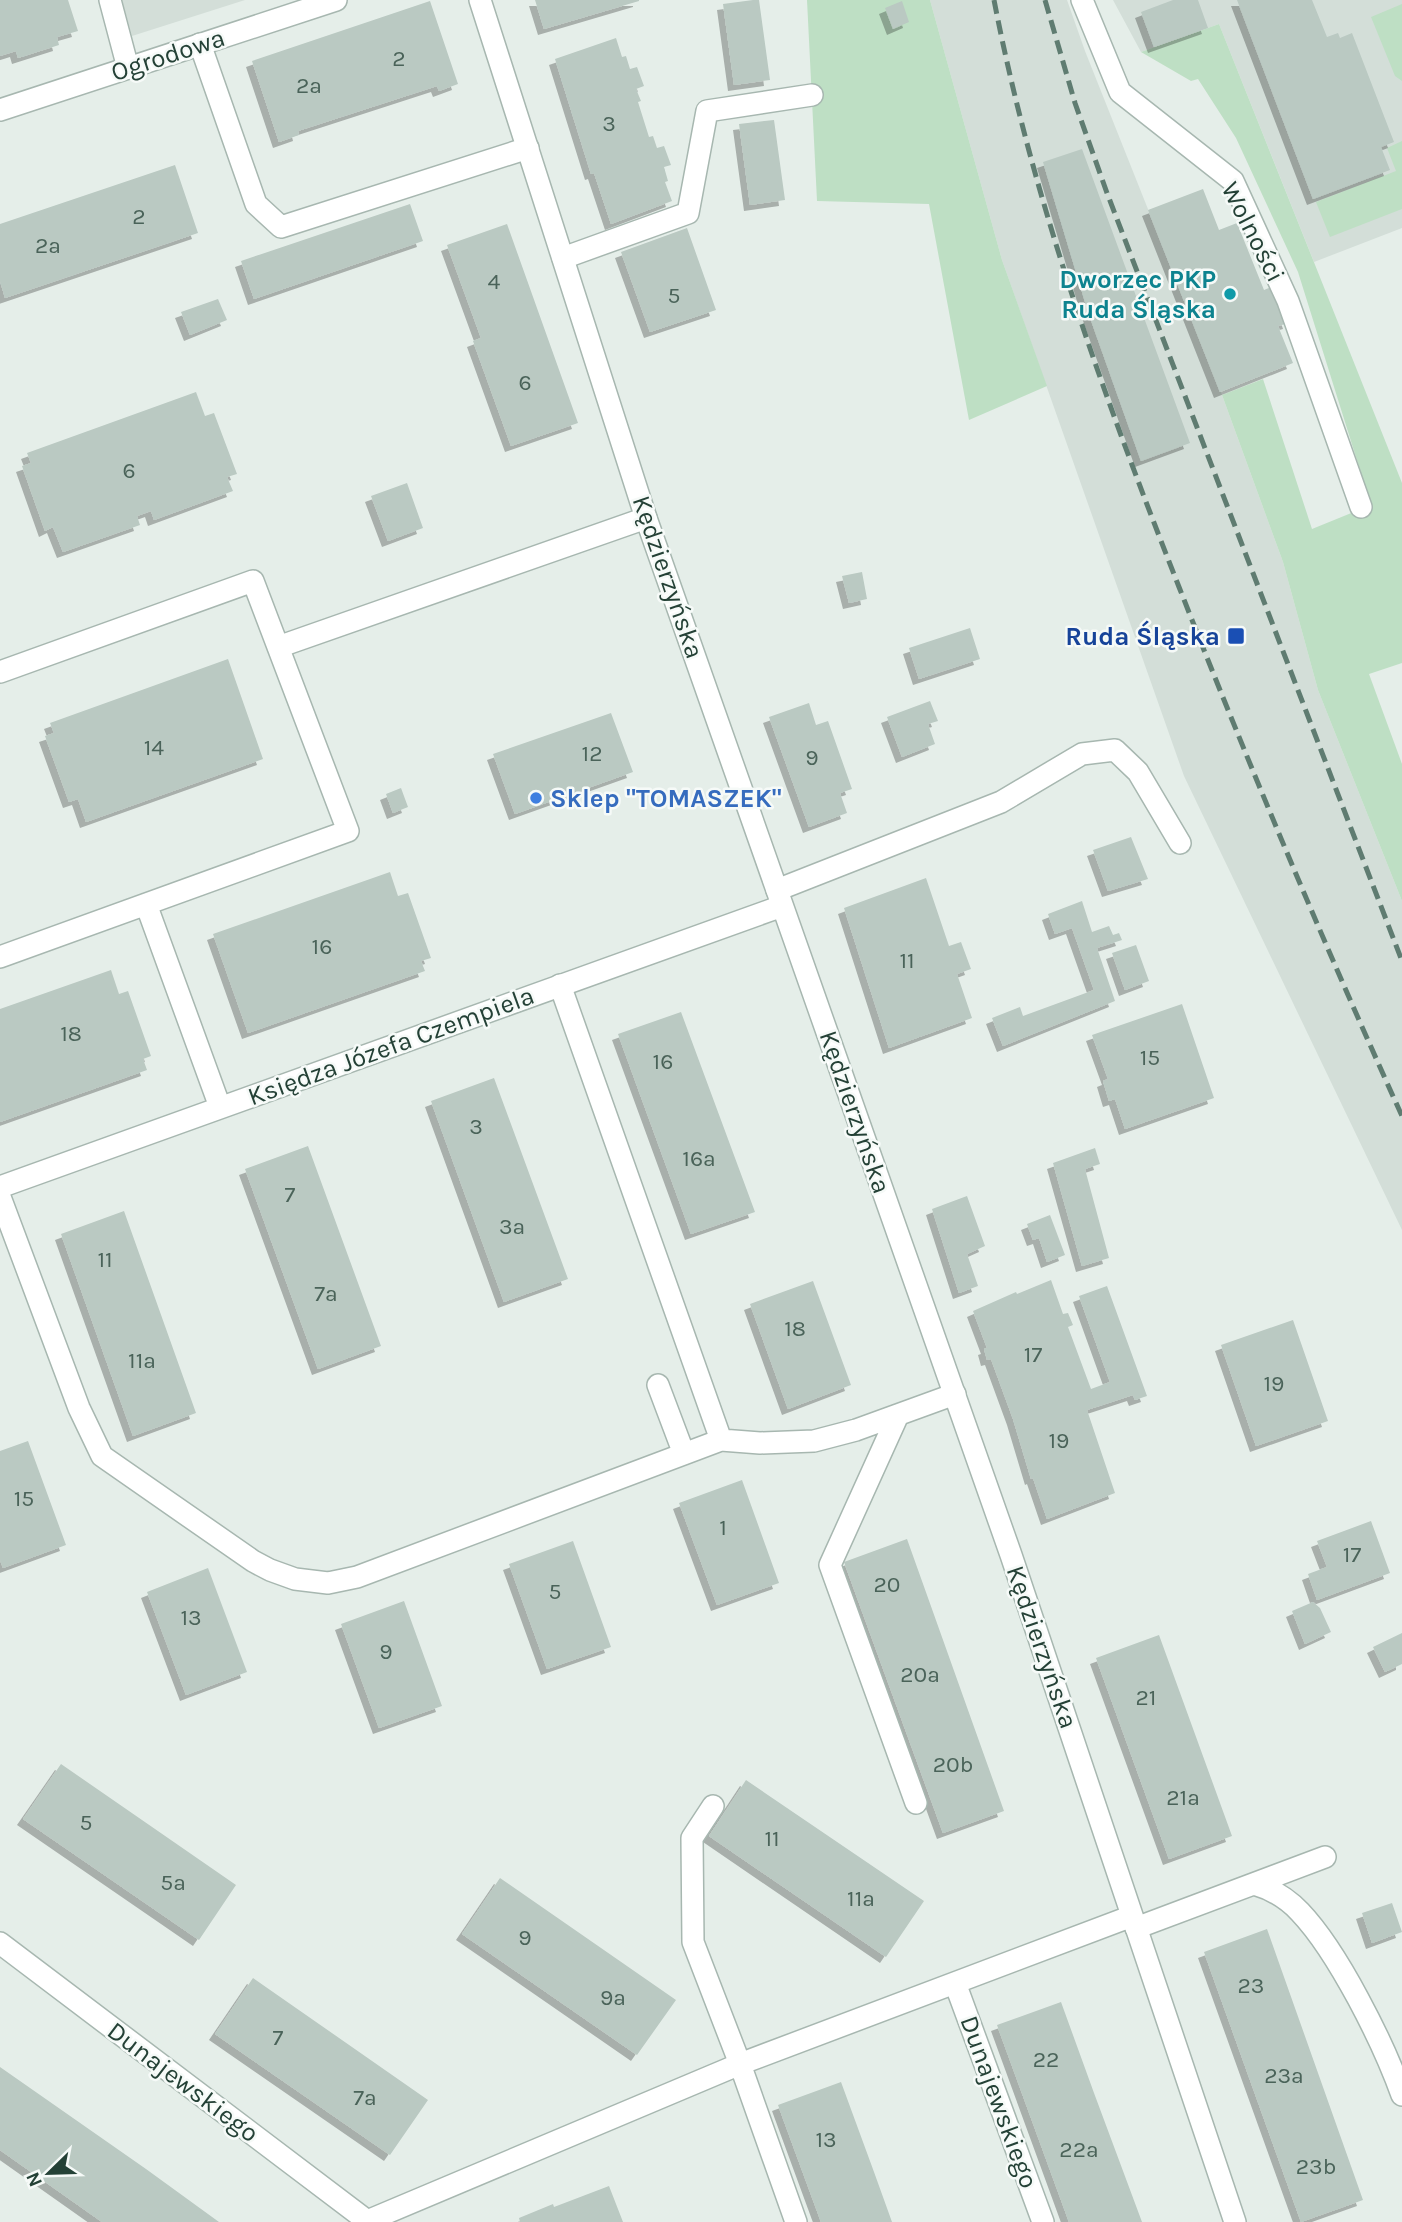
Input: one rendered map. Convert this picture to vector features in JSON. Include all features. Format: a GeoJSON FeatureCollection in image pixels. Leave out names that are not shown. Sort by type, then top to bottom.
{"type":"FeatureCollection","features":[{"type":"Feature","properties":{"kind":"street"},"geometry":{"type":"LineString","coordinates":[[110,0],[128,68]]}},
{"type":"Feature","properties":{"kind":"street","name":"Ogrodowa"},"geometry":{"type":"LineString","coordinates":[[0,110],[336,0]]}},
{"type":"Feature","properties":{"kind":"street","name":"Kędzierzyńska"},"geometry":{"type":"LineString","coordinates":[[480,0],[646,518],[955,1394],[1235,2222]]}},
{"type":"Feature","properties":{"kind":"street","name":"Wolności"},"geometry":{"type":"LineString","coordinates":[[1082,0],[1120,92],[1233,181],[1288,301],[1362,507]]}},
{"type":"Feature","properties":{"kind":"street"},"geometry":{"type":"LineString","coordinates":[[200,44],[256,204],[281,227],[528,148]]}},
{"type":"Feature","properties":{"kind":"street"},"geometry":{"type":"LineString","coordinates":[[563,258],[688,214],[707,111],[812,94]]}},
{"type":"Feature","properties":{"kind":"street"},"geometry":{"type":"LineString","coordinates":[[278,647],[646,518]]}},
{"type":"Feature","properties":{"kind":"street"},"geometry":{"type":"LineString","coordinates":[[0,672],[253,581],[348,831],[0,957]]}},
{"type":"Feature","properties":{"kind":"street","name":"Księdza Józefa Czempiela"},"geometry":{"type":"LineString","coordinates":[[0,1187],[560,985],[779,898],[1001,802],[1082,754],[1115,750],[1138,772],[1180,843]]}},
{"type":"Feature","properties":{"kind":"street"},"geometry":{"type":"LineString","coordinates":[[146,904],[220,1107]]}},
{"type":"Feature","properties":{"kind":"street"},"geometry":{"type":"LineString","coordinates":[[560,985],[721,1440]]}},
{"type":"Feature","properties":{"kind":"street"},"geometry":{"type":"LineString","coordinates":[[0,1197],[79,1408],[102,1456],[253,1561],[295,1579],[328,1583],[357,1577],[721,1440],[760,1443],[814,1441],[955,1394]]}},
{"type":"Feature","properties":{"kind":"street"},"geometry":{"type":"LineString","coordinates":[[658,1385],[684,1454]]}},
{"type":"Feature","properties":{"kind":"street"},"geometry":{"type":"LineString","coordinates":[[898,1415],[830,1565],[916,1803]]}},
{"type":"Feature","properties":{"kind":"street"},"geometry":{"type":"LineString","coordinates":[[713,1807],[692,1838],[693,1942],[796,2222]]}},
{"type":"Feature","properties":{"kind":"street","name":"Dunajewskiego"},"geometry":{"type":"LineString","coordinates":[[0,1943],[365,2221],[740,2064],[955,1983],[1254,1884],[1325,1857]]}},
{"type":"Feature","properties":{"kind":"street"},"geometry":{"type":"LineString","coordinates":[[1254,1884],[1278,1894],[1298,1910],[1315,1930],[1345,1977],[1381,2045],[1402,2095]]}},
{"type":"Feature","properties":{"kind":"street","name":"Dunajewskiego"},"geometry":{"type":"LineString","coordinates":[[955,1983],[1043,2222]]}},
{"type":"Feature","properties":{"kind":"shaded area"},"geometry":{"type":"Polygon","coordinates":[[[122,0],[245,0],[132,36],[122,0]]]}},
{"type":"Feature","properties":{"kind":"shaded area"},"geometry":{"type":"Polygon","coordinates":[[[930,0],[1067,0],[1222,395],[1283,562],[1318,690],[1402,901],[1402,1230],[1184,776],[1002,260],[930,0]]]}},
{"type":"Feature","properties":{"kind":"shaded area"},"geometry":{"type":"Polygon","coordinates":[[[1113,0],[1402,0],[1402,228],[1314,262],[1219,24],[1141,52],[1113,0]]]}},
{"type":"Feature","properties":{"kind":"green space"},"geometry":{"type":"Polygon","coordinates":[[[807,0],[930,0],[1002,260],[1047,386],[969,420],[929,204],[817,201],[807,0]]]}},
{"type":"Feature","properties":{"kind":"green space"},"geometry":{"type":"Polygon","coordinates":[[[1402,4],[1402,81],[1395,76],[1371,17],[1402,4]]]}},
{"type":"Feature","properties":{"kind":"green space"},"geometry":{"type":"Polygon","coordinates":[[[1219,24],[1402,483],[1402,663],[1369,674],[1402,764],[1402,901],[1318,690],[1283,562],[1222,395],[1263,379],[1312,529],[1371,505],[1298,272],[1236,138],[1198,79],[1191,81],[1141,52],[1219,24]]]}},
{"type":"Feature","properties":{"kind":"green space"},"geometry":{"type":"Polygon","coordinates":[[[1402,141],[1402,209],[1330,237],[1316,202],[1396,171],[1387,148],[1402,141]]]}},
{"type":"Feature","properties":{"kind":"building"},"geometry":{"type":"Polygon","coordinates":[[[0,0],[68,0],[78,31],[57,37],[59,45],[18,58],[16,51],[0,56],[0,0]]]}},
{"type":"Feature","properties":{"kind":"building"},"geometry":{"type":"Polygon","coordinates":[[[535,0],[639,0],[639,1],[544,29],[535,0]]]}},
{"type":"Feature","properties":{"kind":"building"},"geometry":{"type":"Polygon","coordinates":[[[759,0],[770,80],[734,85],[723,4],[759,0]]]}},
{"type":"Feature","properties":{"kind":"building"},"geometry":{"type":"Polygon","coordinates":[[[1173,0],[1198,0],[1208,28],[1154,47],[1141,12],[1173,0]]]}},
{"type":"Feature","properties":{"kind":"building"},"geometry":{"type":"Polygon","coordinates":[[[1237,0],[1312,0],[1327,37],[1338,33],[1340,38],[1352,33],[1394,142],[1381,147],[1390,170],[1313,199],[1237,0]]]}},
{"type":"Feature","properties":{"kind":"building"},"geometry":{"type":"Polygon","coordinates":[[[430,1],[458,84],[439,91],[437,86],[298,131],[299,135],[279,142],[252,61],[430,1]]]}},
{"type":"Feature","properties":{"kind":"building"},"geometry":{"type":"Polygon","coordinates":[[[902,1],[909,22],[893,29],[885,8],[902,1]]]}},
{"type":"Feature","properties":{"kind":"building"},"geometry":{"type":"Polygon","coordinates":[[[616,38],[622,57],[626,56],[630,69],[637,67],[644,86],[636,89],[641,101],[638,102],[649,137],[653,136],[657,148],[664,146],[671,165],[664,167],[668,181],[665,182],[672,201],[611,224],[594,173],[591,174],[555,59],[616,38]]]}},
{"type":"Feature","properties":{"kind":"building"},"geometry":{"type":"Polygon","coordinates":[[[774,120],[785,200],[750,205],[739,124],[774,120]]]}},
{"type":"Feature","properties":{"kind":"building"},"geometry":{"type":"Polygon","coordinates":[[[1082,149],[1190,443],[1141,461],[1088,312],[1043,162],[1082,149]]]}},
{"type":"Feature","properties":{"kind":"building"},"geometry":{"type":"Polygon","coordinates":[[[175,165],[198,233],[5,298],[0,281],[0,224],[175,165]]]}},
{"type":"Feature","properties":{"kind":"building","name":"Dworzec PKP Ruda Śląska"},"geometry":{"type":"Polygon","coordinates":[[[1203,189],[1219,230],[1237,223],[1264,290],[1276,285],[1289,323],[1278,326],[1293,363],[1220,392],[1148,210],[1203,189]]]}},
{"type":"Feature","properties":{"kind":"building"},"geometry":{"type":"Polygon","coordinates":[[[410,204],[423,241],[254,299],[241,261],[410,204]]]}},
{"type":"Feature","properties":{"kind":"building"},"geometry":{"type":"Polygon","coordinates":[[[507,224],[578,423],[511,446],[473,341],[481,338],[447,245],[507,224]]]}},
{"type":"Feature","properties":{"kind":"building"},"geometry":{"type":"Polygon","coordinates":[[[687,228],[716,310],[650,332],[621,252],[687,228]]]}},
{"type":"Feature","properties":{"kind":"building"},"geometry":{"type":"Polygon","coordinates":[[[218,299],[227,320],[190,335],[181,312],[218,299]]]}},
{"type":"Feature","properties":{"kind":"building"},"geometry":{"type":"Polygon","coordinates":[[[196,392],[205,416],[214,413],[237,474],[227,477],[233,491],[154,520],[151,511],[137,516],[140,525],[63,552],[53,527],[45,531],[22,466],[31,463],[27,453],[196,392]]]}},
{"type":"Feature","properties":{"kind":"building"},"geometry":{"type":"Polygon","coordinates":[[[407,483],[423,528],[388,541],[371,496],[407,483]]]}},
{"type":"Feature","properties":{"kind":"building"},"geometry":{"type":"Polygon","coordinates":[[[862,572],[867,599],[849,603],[842,576],[862,572]]]}},
{"type":"Feature","properties":{"kind":"building"},"geometry":{"type":"Polygon","coordinates":[[[970,628],[980,659],[919,679],[909,648],[970,628]]]}},
{"type":"Feature","properties":{"kind":"building"},"geometry":{"type":"Polygon","coordinates":[[[228,659],[263,759],[86,822],[78,799],[69,802],[45,736],[54,733],[50,723],[228,659]]]}},
{"type":"Feature","properties":{"kind":"building"},"geometry":{"type":"Polygon","coordinates":[[[930,701],[938,721],[928,724],[935,744],[902,757],[887,717],[930,701]]]}},
{"type":"Feature","properties":{"kind":"building"},"geometry":{"type":"Polygon","coordinates":[[[809,703],[816,725],[828,721],[852,789],[840,793],[847,813],[809,827],[769,717],[809,703]]]}},
{"type":"Feature","properties":{"kind":"building"},"geometry":{"type":"Polygon","coordinates":[[[611,713],[633,772],[515,814],[493,754],[611,713]]]}},
{"type":"Feature","properties":{"kind":"building"},"geometry":{"type":"Polygon","coordinates":[[[401,788],[408,807],[393,813],[386,794],[401,788]]]}},
{"type":"Feature","properties":{"kind":"building"},"geometry":{"type":"Polygon","coordinates":[[[1131,837],[1148,879],[1108,891],[1093,850],[1131,837]]]}},
{"type":"Feature","properties":{"kind":"building"},"geometry":{"type":"Polygon","coordinates":[[[390,872],[398,896],[408,893],[431,958],[421,961],[425,971],[248,1033],[213,934],[390,872]]]}},
{"type":"Feature","properties":{"kind":"building"},"geometry":{"type":"Polygon","coordinates":[[[926,878],[949,946],[961,942],[971,969],[957,974],[972,1018],[889,1048],[844,908],[926,878]]]}},
{"type":"Feature","properties":{"kind":"building"},"geometry":{"type":"Polygon","coordinates":[[[1082,901],[1092,932],[1109,926],[1113,935],[1119,933],[1122,940],[1097,948],[1115,1001],[1003,1046],[992,1018],[1020,1007],[1023,1016],[1094,990],[1072,928],[1055,934],[1048,914],[1082,901]]]}},
{"type":"Feature","properties":{"kind":"building"},"geometry":{"type":"Polygon","coordinates":[[[1136,945],[1149,981],[1125,990],[1112,953],[1136,945]]]}},
{"type":"Feature","properties":{"kind":"building"},"geometry":{"type":"Polygon","coordinates":[[[111,970],[119,994],[128,991],[151,1056],[143,1059],[147,1070],[0,1122],[0,1009],[111,970]]]}},
{"type":"Feature","properties":{"kind":"building"},"geometry":{"type":"Polygon","coordinates":[[[1182,1004],[1214,1098],[1125,1129],[1115,1099],[1109,1101],[1103,1081],[1108,1079],[1092,1035],[1182,1004]]]}},
{"type":"Feature","properties":{"kind":"building"},"geometry":{"type":"Polygon","coordinates":[[[681,1012],[755,1212],[691,1234],[618,1034],[681,1012]]]}},
{"type":"Feature","properties":{"kind":"building"},"geometry":{"type":"Polygon","coordinates":[[[494,1078],[568,1279],[504,1302],[431,1101],[494,1078]]]}},
{"type":"Feature","properties":{"kind":"building"},"geometry":{"type":"Polygon","coordinates":[[[308,1146],[381,1346],[318,1369],[245,1169],[308,1146]]]}},
{"type":"Feature","properties":{"kind":"building"},"geometry":{"type":"Polygon","coordinates":[[[1095,1148],[1100,1164],[1085,1169],[1109,1258],[1082,1266],[1053,1163],[1095,1148]]]}},
{"type":"Feature","properties":{"kind":"building"},"geometry":{"type":"Polygon","coordinates":[[[967,1196],[985,1246],[967,1254],[978,1286],[959,1293],[932,1209],[967,1196]]]}},
{"type":"Feature","properties":{"kind":"building"},"geometry":{"type":"Polygon","coordinates":[[[124,1211],[196,1413],[133,1436],[61,1234],[124,1211]]]}},
{"type":"Feature","properties":{"kind":"building"},"geometry":{"type":"Polygon","coordinates":[[[1050,1215],[1065,1255],[1047,1262],[1039,1238],[1033,1240],[1027,1224],[1050,1215]]]}},
{"type":"Feature","properties":{"kind":"building"},"geometry":{"type":"Polygon","coordinates":[[[1051,1280],[1063,1314],[1068,1313],[1073,1325],[1068,1327],[1091,1389],[1110,1382],[1079,1296],[1107,1286],[1147,1396],[1135,1400],[1133,1395],[1087,1410],[1115,1493],[1047,1519],[991,1359],[987,1360],[984,1349],[987,1348],[973,1311],[1051,1280]]]}},
{"type":"Feature","properties":{"kind":"building"},"geometry":{"type":"Polygon","coordinates":[[[813,1281],[851,1385],[788,1409],[750,1304],[813,1281]]]}},
{"type":"Feature","properties":{"kind":"building"},"geometry":{"type":"Polygon","coordinates":[[[1293,1320],[1328,1421],[1256,1446],[1221,1345],[1293,1320]]]}},
{"type":"Feature","properties":{"kind":"building"},"geometry":{"type":"Polygon","coordinates":[[[28,1441],[66,1545],[3,1568],[0,1560],[0,1451],[28,1441]]]}},
{"type":"Feature","properties":{"kind":"building"},"geometry":{"type":"Polygon","coordinates":[[[742,1480],[779,1583],[717,1605],[679,1503],[742,1480]]]}},
{"type":"Feature","properties":{"kind":"building"},"geometry":{"type":"Polygon","coordinates":[[[1371,1521],[1390,1573],[1317,1600],[1308,1574],[1327,1567],[1317,1541],[1371,1521]]]}},
{"type":"Feature","properties":{"kind":"building"},"geometry":{"type":"Polygon","coordinates":[[[907,1539],[1004,1811],[943,1833],[844,1562],[907,1539]]]}},
{"type":"Feature","properties":{"kind":"building"},"geometry":{"type":"Polygon","coordinates":[[[573,1541],[611,1647],[547,1669],[509,1564],[573,1541]]]}},
{"type":"Feature","properties":{"kind":"building"},"geometry":{"type":"Polygon","coordinates":[[[208,1568],[247,1672],[186,1695],[147,1592],[208,1568]]]}},
{"type":"Feature","properties":{"kind":"building"},"geometry":{"type":"Polygon","coordinates":[[[404,1601],[442,1706],[379,1728],[341,1624],[404,1601]]]}},
{"type":"Feature","properties":{"kind":"building"},"geometry":{"type":"Polygon","coordinates":[[[1313,1602],[1320,1608],[1331,1632],[1305,1644],[1292,1611],[1313,1602]]]}},
{"type":"Feature","properties":{"kind":"building"},"geometry":{"type":"Polygon","coordinates":[[[1402,1633],[1402,1664],[1385,1672],[1373,1647],[1402,1633]]]}},
{"type":"Feature","properties":{"kind":"building"},"geometry":{"type":"Polygon","coordinates":[[[1159,1635],[1232,1836],[1169,1859],[1096,1658],[1159,1635]]]}},
{"type":"Feature","properties":{"kind":"building"},"geometry":{"type":"Polygon","coordinates":[[[61,1764],[236,1885],[199,1940],[23,1819],[61,1764]]]}},
{"type":"Feature","properties":{"kind":"building"},"geometry":{"type":"Polygon","coordinates":[[[746,1780],[924,1901],[886,1957],[709,1836],[746,1780]]]}},
{"type":"Feature","properties":{"kind":"building"},"geometry":{"type":"Polygon","coordinates":[[[500,1878],[676,2000],[637,2055],[462,1934],[500,1878]]]}},
{"type":"Feature","properties":{"kind":"building"},"geometry":{"type":"Polygon","coordinates":[[[1392,1903],[1402,1932],[1372,1943],[1362,1913],[1392,1903]]]}},
{"type":"Feature","properties":{"kind":"building"},"geometry":{"type":"Polygon","coordinates":[[[1267,1929],[1363,2200],[1301,2222],[1204,1952],[1267,1929]]]}},
{"type":"Feature","properties":{"kind":"building"},"geometry":{"type":"Polygon","coordinates":[[[253,1978],[428,2100],[390,2155],[215,2034],[253,1978]]]}},
{"type":"Feature","properties":{"kind":"building"},"geometry":{"type":"Polygon","coordinates":[[[1061,2002],[1142,2222],[1069,2222],[997,2025],[1061,2002]]]}},
{"type":"Feature","properties":{"kind":"building"},"geometry":{"type":"Polygon","coordinates":[[[0,2067],[219,2222],[102,2222],[0,2150],[0,2067]]]}},
{"type":"Feature","properties":{"kind":"building"},"geometry":{"type":"Polygon","coordinates":[[[841,2082],[892,2222],[821,2222],[778,2105],[841,2082]]]}},
{"type":"Feature","properties":{"kind":"building"},"geometry":{"type":"Polygon","coordinates":[[[609,2186],[623,2222],[520,2222],[519,2218],[553,2204],[554,2207],[609,2186]]]}},
{"type":"Feature","properties":{"kind":"railway"},"geometry":{"type":"LineString","coordinates":[[994,0],[1010,75],[1050,224],[1124,443],[1259,787],[1402,1116]]}},
{"type":"Feature","properties":{"kind":"railway"},"geometry":{"type":"LineString","coordinates":[[1045,0],[1075,103],[1107,193],[1402,961]]}},
{"type":"Feature","properties":{"kind":"place","name":"Dworzec PKP Ruda Śląska"},"geometry":{"type":"Point","coordinates":[1230,294]}},
{"type":"Feature","properties":{"kind":"place","name":"Ruda Śląska"},"geometry":{"type":"Point","coordinates":[1236,636]}},
{"type":"Feature","properties":{"kind":"place","name":"Sklep \"TOMASZEK\""},"geometry":{"type":"Point","coordinates":[536,798]}}]}
